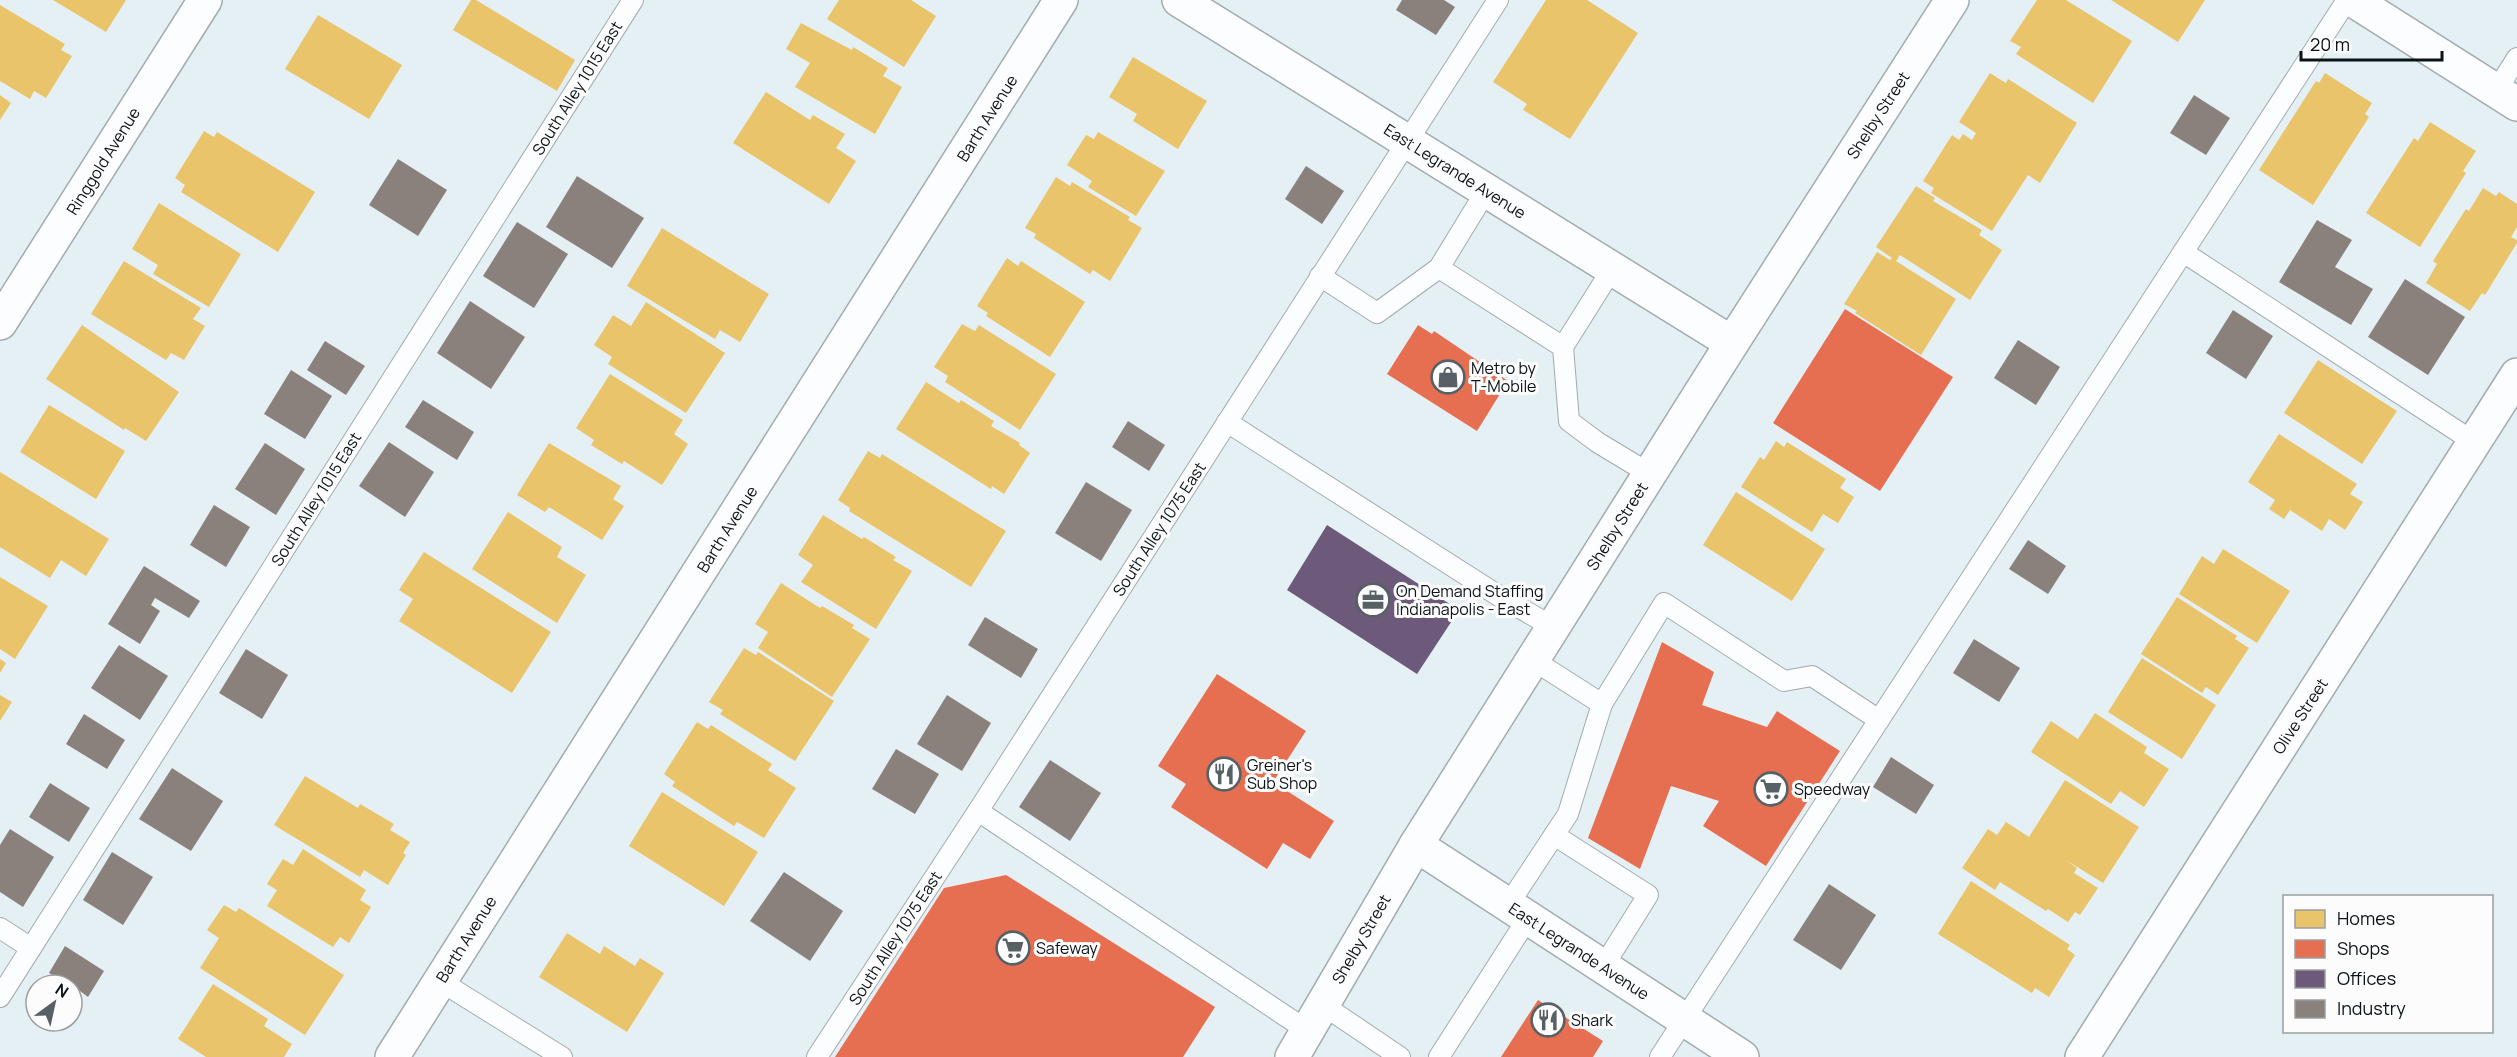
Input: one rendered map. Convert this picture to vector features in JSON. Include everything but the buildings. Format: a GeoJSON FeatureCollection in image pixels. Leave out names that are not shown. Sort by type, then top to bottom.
{"type":"FeatureCollection","features":[{"type":"Feature","properties":{"kind":"street","name":"Ringgold Avenue"},"geometry":{"type":"LineString","coordinates":[[0,323],[205,0]]}},
{"type":"Feature","properties":{"kind":"street","name":"Barth Avenue"},"geometry":{"type":"LineString","coordinates":[[392,1057],[1062,0]]}},
{"type":"Feature","properties":{"kind":"street","name":"East Legrande Avenue"},"geometry":{"type":"LineString","coordinates":[[1179,0],[1732,343]]}},
{"type":"Feature","properties":{"kind":"street","name":"Shelby Street"},"geometry":{"type":"LineString","coordinates":[[1308,1031],[1416,845],[1732,343],[1952,0]]}},
{"type":"Feature","properties":{"kind":"street"},"geometry":{"type":"LineString","coordinates":[[2353,0],[2506,97]]}},
{"type":"Feature","properties":{"kind":"street","name":"Olive Street"},"geometry":{"type":"LineString","coordinates":[[2082,1057],[2517,375]]}},
{"type":"Feature","properties":{"kind":"street","name":"East Legrande Avenue"},"geometry":{"type":"LineString","coordinates":[[1416,845],[1742,1057]]}},
{"type":"Feature","properties":{"kind":"lane","name":"South Alley 1015 East"},"geometry":{"type":"LineString","coordinates":[[0,997],[633,0]]}},
{"type":"Feature","properties":{"kind":"lane","name":"South Alley 1075 East"},"geometry":{"type":"LineString","coordinates":[[817,1057],[978,811],[1498,0]]}},
{"type":"Feature","properties":{"kind":"lane"},"geometry":{"type":"LineString","coordinates":[[1660,1057],[2347,0]]}},
{"type":"Feature","properties":{"kind":"lane"},"geometry":{"type":"LineString","coordinates":[[2506,97],[2517,58]]}},
{"type":"Feature","properties":{"kind":"lane"},"geometry":{"type":"LineString","coordinates":[[1320,276],[1377,313],[1439,268],[1486,191]]}},
{"type":"Feature","properties":{"kind":"lane"},"geometry":{"type":"LineString","coordinates":[[2183,252],[2474,442]]}},
{"type":"Feature","properties":{"kind":"lane"},"geometry":{"type":"LineString","coordinates":[[1439,268],[1563,347]]}},
{"type":"Feature","properties":{"kind":"lane"},"geometry":{"type":"LineString","coordinates":[[1612,269],[1563,347],[1569,421],[1597,442],[1650,474]]}},
{"type":"Feature","properties":{"kind":"lane"},"geometry":{"type":"LineString","coordinates":[[1227,422],[1499,596],[1553,627]]}},
{"type":"Feature","properties":{"kind":"lane"},"geometry":{"type":"LineString","coordinates":[[1439,1057],[1518,912],[1554,835],[1568,814],[1602,704],[1664,603],[1784,681],[1812,676],[1879,720]]}},
{"type":"Feature","properties":{"kind":"lane"},"geometry":{"type":"LineString","coordinates":[[1533,660],[1602,704]]}},
{"type":"Feature","properties":{"kind":"lane"},"geometry":{"type":"LineString","coordinates":[[978,811],[1308,1031],[1400,1057]]}},
{"type":"Feature","properties":{"kind":"lane"},"geometry":{"type":"LineString","coordinates":[[1554,835],[1648,896],[1603,967]]}},
{"type":"Feature","properties":{"kind":"lane"},"geometry":{"type":"LineString","coordinates":[[0,928],[31,948]]}},
{"type":"Feature","properties":{"kind":"lane"},"geometry":{"type":"LineString","coordinates":[[440,981],[562,1057]]}},
{"type":"Feature","properties":{"kind":"place","name":"Metro by T-Mobile"},"geometry":{"type":"Point","coordinates":[1448,377]}},
{"type":"Feature","properties":{"kind":"place","name":"On Demand Staffing Indianapolis - East"},"geometry":{"type":"Point","coordinates":[1373,600]}},
{"type":"Feature","properties":{"kind":"place","name":"Greiner's Sub Shop"},"geometry":{"type":"Point","coordinates":[1224,774]}},
{"type":"Feature","properties":{"kind":"place","name":"Speedway"},"geometry":{"type":"Point","coordinates":[1771,789]}},
{"type":"Feature","properties":{"kind":"place","name":"Safeway"},"geometry":{"type":"Point","coordinates":[1013,948]}},
{"type":"Feature","properties":{"kind":"place","name":"Shark"},"geometry":{"type":"Point","coordinates":[1548,1020]}}]}
